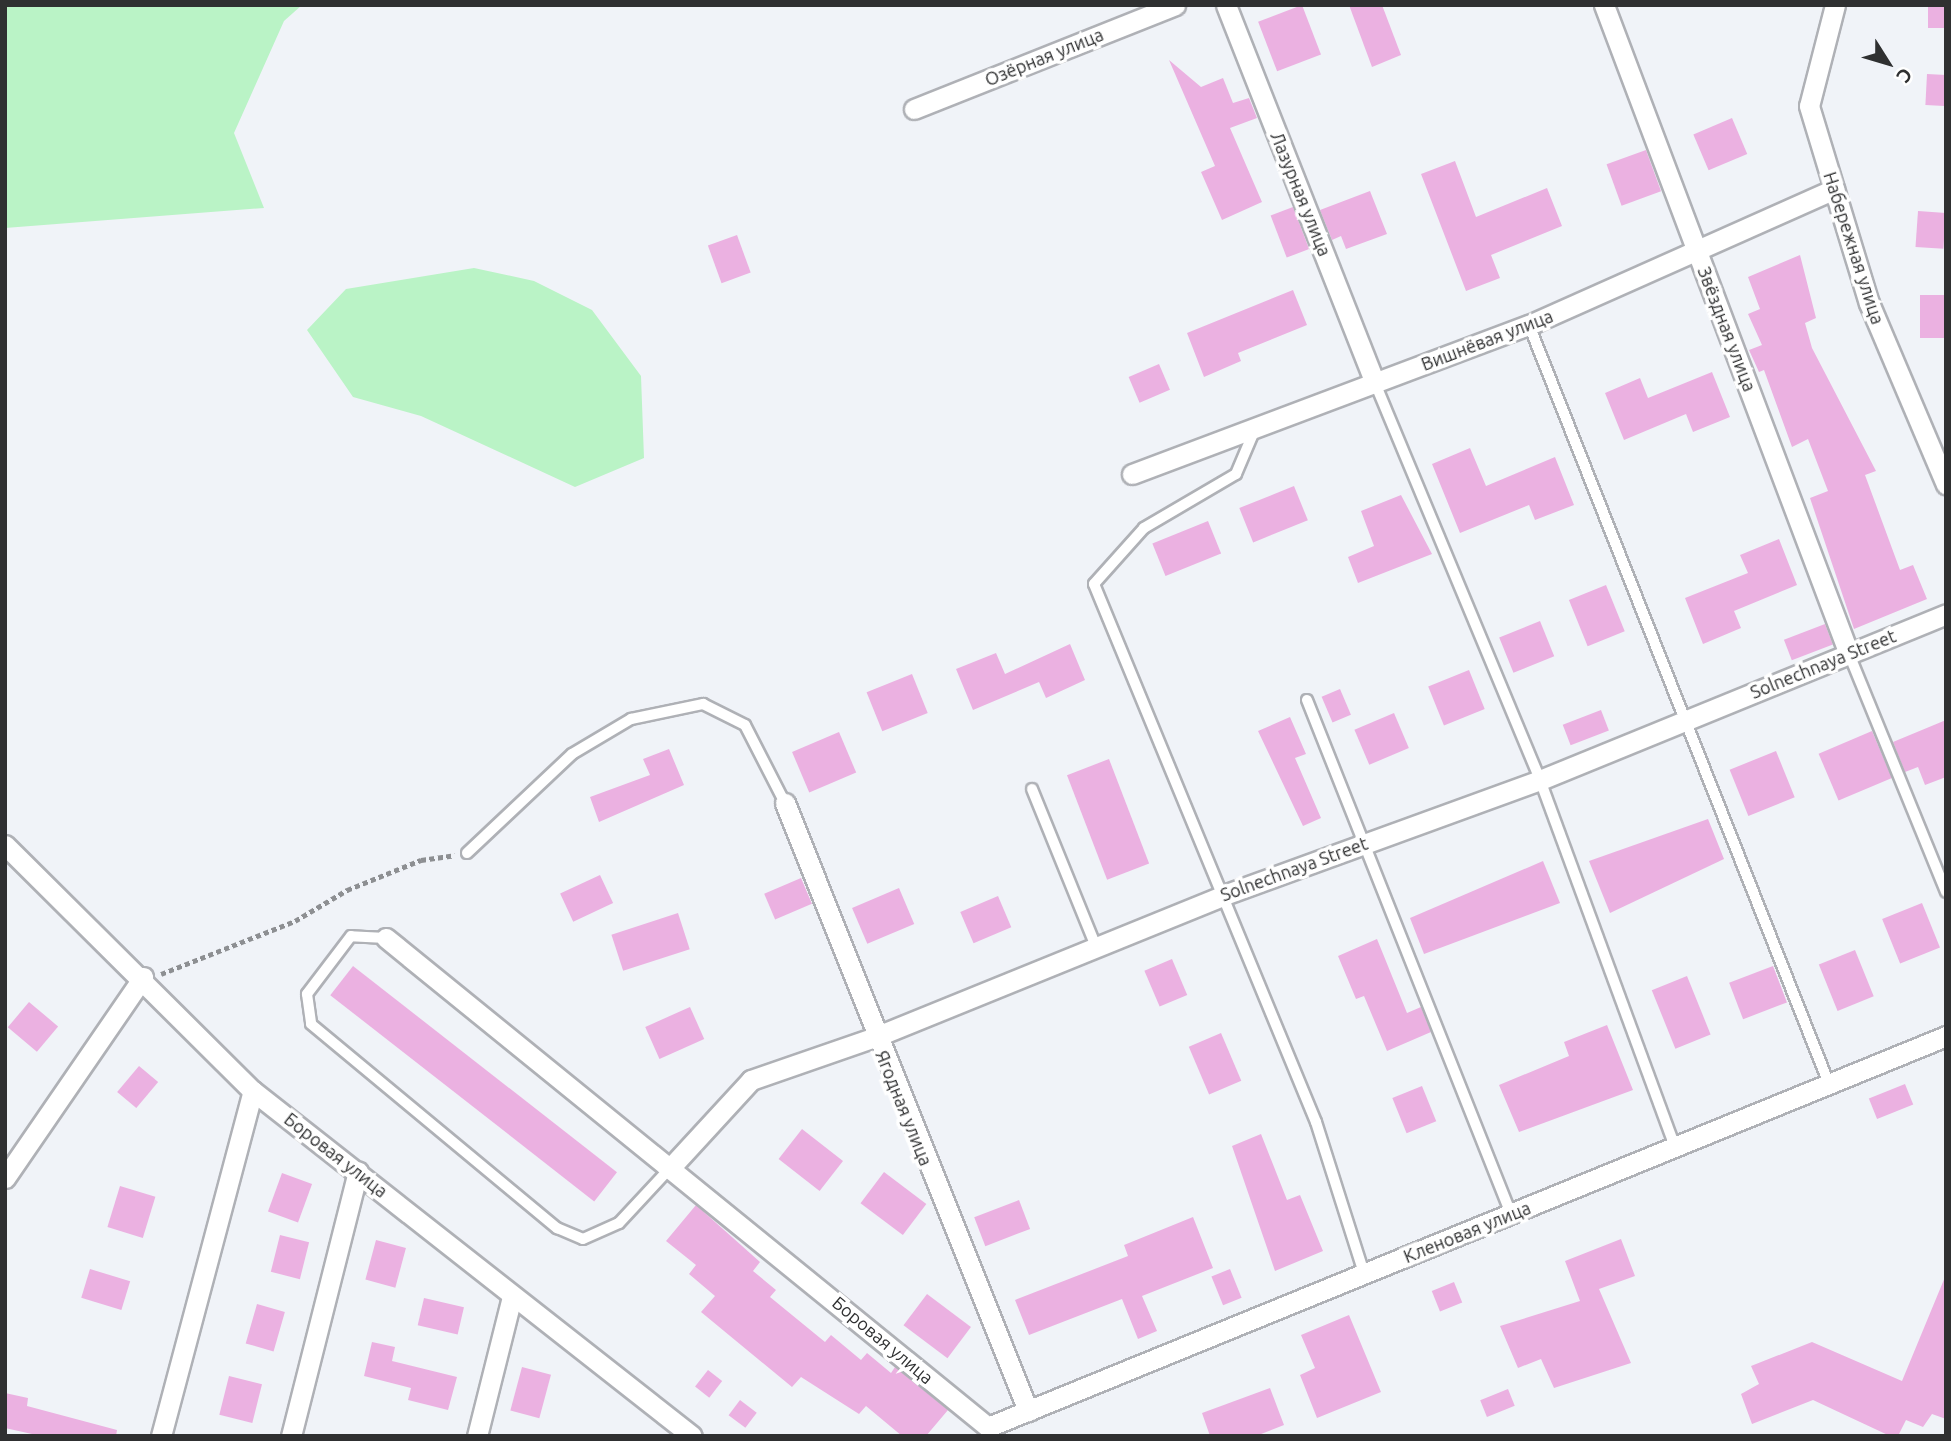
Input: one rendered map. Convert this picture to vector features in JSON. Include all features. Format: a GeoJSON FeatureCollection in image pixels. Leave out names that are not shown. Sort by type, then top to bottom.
{"type":"FeatureCollection","features":[{"type":"Feature","properties":{"kind":"street","name":"Озёрная улица"},"geometry":{"type":"LineString","coordinates":[[914,109],[1175,5]]}},
{"type":"Feature","properties":{"kind":"street","name":"Лазурная улица"},"geometry":{"type":"LineString","coordinates":[[1226,5],[1375,383]]}},
{"type":"Feature","properties":{"kind":"street","name":"Звёздная улица"},"geometry":{"type":"LineString","coordinates":[[1604,5],[1849,654]]}},
{"type":"Feature","properties":{"kind":"street","name":"Набережная улица"},"geometry":{"type":"LineString","coordinates":[[1835,5],[1809,106],[1868,303],[1946,484]]}},
{"type":"Feature","properties":{"kind":"street","name":"Вишнёвая улица"},"geometry":{"type":"LineString","coordinates":[[1132,474],[1528,324],[1698,253],[1834,189]]}},
{"type":"Feature","properties":{"kind":"street","name":"Solnechnaya Street"},"geometry":{"type":"LineString","coordinates":[[672,1166],[751,1080],[875,1037],[1224,895],[1539,780],[1946,615]]}},
{"type":"Feature","properties":{"kind":"street","name":"Ягодная улица"},"geometry":{"type":"LineString","coordinates":[[785,803],[875,1037],[1028,1410]]}},
{"type":"Feature","properties":{"kind":"street","name":"Боровая улица"},"geometry":{"type":"LineString","coordinates":[[5,845],[143,977],[253,1091],[692,1436]]}},
{"type":"Feature","properties":{"kind":"street","name":"Боровая улица"},"geometry":{"type":"LineString","coordinates":[[386,938],[672,1166],[988,1427]]}},
{"type":"Feature","properties":{"kind":"street"},"geometry":{"type":"LineString","coordinates":[[5,1178],[143,977]]}},
{"type":"Feature","properties":{"kind":"street","name":"Кленовая улица"},"geometry":{"type":"LineString","coordinates":[[988,1427],[1946,1036]]}},
{"type":"Feature","properties":{"kind":"street"},"geometry":{"type":"LineString","coordinates":[[161,1436],[253,1091]]}},
{"type":"Feature","properties":{"kind":"street"},"geometry":{"type":"LineString","coordinates":[[291,1436],[358,1171]]}},
{"type":"Feature","properties":{"kind":"street"},"geometry":{"type":"LineString","coordinates":[[477,1436],[512,1297]]}},
{"type":"Feature","properties":{"kind":"street"},"geometry":{"type":"LineString","coordinates":[[661,1436],[666,1416]]}},
{"type":"Feature","properties":{"kind":"lane"},"geometry":{"type":"LineString","coordinates":[[1528,324],[1681,722],[1829,1084]]}},
{"type":"Feature","properties":{"kind":"lane"},"geometry":{"type":"LineString","coordinates":[[1375,383],[1539,780],[1675,1147]]}},
{"type":"Feature","properties":{"kind":"lane"},"geometry":{"type":"LineString","coordinates":[[1255,429],[1236,474],[1144,528],[1094,584],[1315,1122],[1364,1273]]}},
{"type":"Feature","properties":{"kind":"lane"},"geometry":{"type":"LineString","coordinates":[[1849,654],[1946,892]]}},
{"type":"Feature","properties":{"kind":"lane"},"geometry":{"type":"LineString","coordinates":[[1307,700],[1511,1214]]}},
{"type":"Feature","properties":{"kind":"lane"},"geometry":{"type":"LineString","coordinates":[[467,853],[572,754],[631,719],[703,704],[744,725],[785,803]]}},
{"type":"Feature","properties":{"kind":"lane"},"geometry":{"type":"LineString","coordinates":[[1032,789],[1096,947]]}},
{"type":"Feature","properties":{"kind":"lane"},"geometry":{"type":"LineString","coordinates":[[386,938],[351,936],[307,994],[311,1024],[557,1228],[583,1239],[619,1223],[672,1166]]}},
{"type":"Feature","properties":{"kind":"path"},"geometry":{"type":"LineString","coordinates":[[143,977],[181,971],[421,860],[467,853]]}},
{"type":"Feature","properties":{"kind":"green space"},"geometry":{"type":"Polygon","coordinates":[[[5,5],[302,5],[284,21],[234,133],[264,208],[5,228],[5,5]]]}},
{"type":"Feature","properties":{"kind":"green space"},"geometry":{"type":"Polygon","coordinates":[[[474,268],[534,281],[592,310],[641,376],[644,458],[575,487],[421,416],[353,397],[307,330],[346,289],[474,268]]]}},
{"type":"Feature","properties":{"kind":"building"},"geometry":{"type":"Polygon","coordinates":[[[1302,5],[1321,54],[1277,71],[1258,22],[1302,5]]]}},
{"type":"Feature","properties":{"kind":"building"},"geometry":{"type":"Polygon","coordinates":[[[1349,5],[1382,5],[1401,55],[1372,67],[1349,5]]]}},
{"type":"Feature","properties":{"kind":"building"},"geometry":{"type":"Polygon","coordinates":[[[1928,5],[1946,5],[1946,28],[1928,28],[1928,5]]]}},
{"type":"Feature","properties":{"kind":"building"},"geometry":{"type":"Polygon","coordinates":[[[1169,60],[1201,87],[1223,78],[1233,103],[1249,98],[1257,118],[1230,128],[1262,202],[1222,220],[1201,172],[1215,166],[1169,60]]]}},
{"type":"Feature","properties":{"kind":"building"},"geometry":{"type":"Polygon","coordinates":[[[1927,74],[1946,75],[1944,106],[1925,105],[1927,74]]]}},
{"type":"Feature","properties":{"kind":"building"},"geometry":{"type":"Polygon","coordinates":[[[1732,118],[1747,154],[1709,170],[1693,134],[1732,118]]]}},
{"type":"Feature","properties":{"kind":"building"},"geometry":{"type":"Polygon","coordinates":[[[1646,150],[1661,191],[1622,206],[1607,164],[1646,150]]]}},
{"type":"Feature","properties":{"kind":"building"},"geometry":{"type":"Polygon","coordinates":[[[1455,161],[1476,217],[1547,188],[1562,226],[1491,255],[1500,278],[1466,291],[1421,174],[1455,161]]]}},
{"type":"Feature","properties":{"kind":"building"},"geometry":{"type":"Polygon","coordinates":[[[1370,191],[1387,234],[1346,249],[1341,236],[1332,240],[1320,210],[1370,191]]]}},
{"type":"Feature","properties":{"kind":"building"},"geometry":{"type":"Polygon","coordinates":[[[1293,207],[1309,249],[1287,258],[1271,216],[1293,207]]]}},
{"type":"Feature","properties":{"kind":"building"},"geometry":{"type":"Polygon","coordinates":[[[1918,211],[1946,213],[1943,249],[1915,247],[1918,211]]]}},
{"type":"Feature","properties":{"kind":"building"},"geometry":{"type":"Polygon","coordinates":[[[737,235],[751,273],[722,283],[708,246],[737,235]]]}},
{"type":"Feature","properties":{"kind":"building"},"geometry":{"type":"Polygon","coordinates":[[[1800,255],[1816,318],[1805,323],[1812,348],[1876,471],[1865,475],[1900,570],[1913,565],[1927,599],[1854,629],[1810,498],[1828,491],[1808,439],[1792,447],[1764,370],[1759,372],[1749,350],[1762,345],[1748,314],[1760,309],[1748,277],[1800,255]]]}},
{"type":"Feature","properties":{"kind":"building"},"geometry":{"type":"Polygon","coordinates":[[[1293,290],[1307,325],[1238,353],[1241,361],[1204,377],[1187,333],[1293,290]]]}},
{"type":"Feature","properties":{"kind":"building"},"geometry":{"type":"Polygon","coordinates":[[[1920,295],[1946,295],[1946,338],[1920,338],[1920,295]]]}},
{"type":"Feature","properties":{"kind":"building"},"geometry":{"type":"Polygon","coordinates":[[[1159,364],[1170,390],[1140,403],[1129,377],[1159,364]]]}},
{"type":"Feature","properties":{"kind":"building"},"geometry":{"type":"Polygon","coordinates":[[[1712,372],[1730,417],[1693,432],[1686,414],[1624,440],[1605,393],[1640,378],[1648,398],[1712,372]]]}},
{"type":"Feature","properties":{"kind":"building"},"geometry":{"type":"Polygon","coordinates":[[[1470,448],[1486,486],[1555,457],[1574,505],[1535,520],[1529,505],[1460,533],[1432,464],[1470,448]]]}},
{"type":"Feature","properties":{"kind":"building"},"geometry":{"type":"Polygon","coordinates":[[[1294,486],[1308,520],[1253,542],[1239,508],[1294,486]]]}},
{"type":"Feature","properties":{"kind":"building"},"geometry":{"type":"Polygon","coordinates":[[[1401,495],[1432,554],[1358,583],[1348,557],[1374,546],[1361,511],[1401,495]]]}},
{"type":"Feature","properties":{"kind":"building"},"geometry":{"type":"Polygon","coordinates":[[[1208,521],[1221,553],[1165,576],[1152,543],[1208,521]]]}},
{"type":"Feature","properties":{"kind":"building"},"geometry":{"type":"Polygon","coordinates":[[[1779,539],[1797,585],[1734,611],[1741,628],[1703,644],[1685,598],[1748,573],[1740,555],[1779,539]]]}},
{"type":"Feature","properties":{"kind":"building"},"geometry":{"type":"Polygon","coordinates":[[[1606,585],[1625,631],[1588,646],[1569,600],[1606,585]]]}},
{"type":"Feature","properties":{"kind":"building"},"geometry":{"type":"Polygon","coordinates":[[[1540,621],[1554,656],[1513,673],[1499,637],[1540,621]]]}},
{"type":"Feature","properties":{"kind":"building"},"geometry":{"type":"Polygon","coordinates":[[[1825,624],[1833,645],[1792,660],[1784,640],[1825,624]]]}},
{"type":"Feature","properties":{"kind":"building"},"geometry":{"type":"Polygon","coordinates":[[[1070,644],[1085,680],[1046,698],[1039,682],[973,710],[956,669],[996,653],[1005,674],[1070,644]]]}},
{"type":"Feature","properties":{"kind":"building"},"geometry":{"type":"Polygon","coordinates":[[[1469,670],[1485,709],[1444,725],[1428,686],[1469,670]]]}},
{"type":"Feature","properties":{"kind":"building"},"geometry":{"type":"Polygon","coordinates":[[[912,674],[928,713],[882,731],[867,692],[912,674]]]}},
{"type":"Feature","properties":{"kind":"building"},"geometry":{"type":"Polygon","coordinates":[[[1340,689],[1351,715],[1333,723],[1322,697],[1340,689]]]}},
{"type":"Feature","properties":{"kind":"building"},"geometry":{"type":"Polygon","coordinates":[[[1601,710],[1609,731],[1571,745],[1563,725],[1601,710]]]}},
{"type":"Feature","properties":{"kind":"building"},"geometry":{"type":"Polygon","coordinates":[[[1394,713],[1409,748],[1369,765],[1354,730],[1394,713]]]}},
{"type":"Feature","properties":{"kind":"building"},"geometry":{"type":"Polygon","coordinates":[[[1290,717],[1306,754],[1295,758],[1321,818],[1303,826],[1258,731],[1290,717]]]}},
{"type":"Feature","properties":{"kind":"building"},"geometry":{"type":"Polygon","coordinates":[[[1946,720],[1946,777],[1925,785],[1918,767],[1905,772],[1893,742],[1946,720]]]}},
{"type":"Feature","properties":{"kind":"building"},"geometry":{"type":"Polygon","coordinates":[[[1872,731],[1892,778],[1839,801],[1819,754],[1872,731]]]}},
{"type":"Feature","properties":{"kind":"building"},"geometry":{"type":"Polygon","coordinates":[[[839,732],[856,773],[809,792],[792,752],[839,732]]]}},
{"type":"Feature","properties":{"kind":"building"},"geometry":{"type":"Polygon","coordinates":[[[669,749],[684,785],[599,822],[590,797],[650,775],[643,759],[669,749]]]}},
{"type":"Feature","properties":{"kind":"building"},"geometry":{"type":"Polygon","coordinates":[[[1776,751],[1795,797],[1748,816],[1730,770],[1776,751]]]}},
{"type":"Feature","properties":{"kind":"building"},"geometry":{"type":"Polygon","coordinates":[[[1109,759],[1149,864],[1107,880],[1067,775],[1109,759]]]}},
{"type":"Feature","properties":{"kind":"building"},"geometry":{"type":"Polygon","coordinates":[[[1708,819],[1724,859],[1610,913],[1589,861],[1708,819]]]}},
{"type":"Feature","properties":{"kind":"building"},"geometry":{"type":"Polygon","coordinates":[[[1543,861],[1560,903],[1424,954],[1410,918],[1543,861]]]}},
{"type":"Feature","properties":{"kind":"building"},"geometry":{"type":"Polygon","coordinates":[[[600,875],[613,903],[573,922],[560,894],[600,875]]]}},
{"type":"Feature","properties":{"kind":"building"},"geometry":{"type":"Polygon","coordinates":[[[801,878],[812,904],[775,919],[764,894],[801,878]]]}},
{"type":"Feature","properties":{"kind":"building"},"geometry":{"type":"Polygon","coordinates":[[[899,888],[914,924],[867,944],[852,908],[899,888]]]}},
{"type":"Feature","properties":{"kind":"building"},"geometry":{"type":"Polygon","coordinates":[[[998,896],[1011,927],[974,943],[960,912],[998,896]]]}},
{"type":"Feature","properties":{"kind":"building"},"geometry":{"type":"Polygon","coordinates":[[[1922,903],[1940,948],[1900,964],[1882,919],[1922,903]]]}},
{"type":"Feature","properties":{"kind":"building"},"geometry":{"type":"Polygon","coordinates":[[[678,913],[690,949],[623,971],[611,935],[678,913]]]}},
{"type":"Feature","properties":{"kind":"building"},"geometry":{"type":"Polygon","coordinates":[[[1377,939],[1407,1013],[1421,1007],[1431,1032],[1387,1051],[1364,996],[1356,999],[1338,956],[1377,939]]]}},
{"type":"Feature","properties":{"kind":"building"},"geometry":{"type":"Polygon","coordinates":[[[1855,950],[1874,996],[1838,1011],[1819,965],[1855,950]]]}},
{"type":"Feature","properties":{"kind":"building"},"geometry":{"type":"Polygon","coordinates":[[[1172,959],[1187,995],[1160,1007],[1144,971],[1172,959]]]}},
{"type":"Feature","properties":{"kind":"building"},"geometry":{"type":"Polygon","coordinates":[[[353,966],[617,1172],[594,1201],[330,995],[353,966]]]}},
{"type":"Feature","properties":{"kind":"building"},"geometry":{"type":"Polygon","coordinates":[[[1773,966],[1787,1002],[1743,1019],[1729,983],[1773,966]]]}},
{"type":"Feature","properties":{"kind":"building"},"geometry":{"type":"Polygon","coordinates":[[[1687,976],[1711,1034],[1675,1049],[1652,990],[1687,976]]]}},
{"type":"Feature","properties":{"kind":"building"},"geometry":{"type":"Polygon","coordinates":[[[29,1002],[58,1026],[37,1052],[8,1027],[29,1002]]]}},
{"type":"Feature","properties":{"kind":"building"},"geometry":{"type":"Polygon","coordinates":[[[690,1007],[704,1039],[659,1059],[645,1027],[690,1007]]]}},
{"type":"Feature","properties":{"kind":"building"},"geometry":{"type":"Polygon","coordinates":[[[1607,1025],[1633,1090],[1519,1132],[1499,1085],[1569,1056],[1564,1042],[1607,1025]]]}},
{"type":"Feature","properties":{"kind":"building"},"geometry":{"type":"Polygon","coordinates":[[[1221,1033],[1241,1081],[1209,1095],[1189,1047],[1221,1033]]]}},
{"type":"Feature","properties":{"kind":"building"},"geometry":{"type":"Polygon","coordinates":[[[139,1066],[158,1082],[136,1108],[117,1092],[139,1066]]]}},
{"type":"Feature","properties":{"kind":"building"},"geometry":{"type":"Polygon","coordinates":[[[1905,1084],[1913,1104],[1877,1119],[1869,1099],[1905,1084]]]}},
{"type":"Feature","properties":{"kind":"building"},"geometry":{"type":"Polygon","coordinates":[[[1422,1086],[1436,1121],[1407,1133],[1392,1098],[1422,1086]]]}},
{"type":"Feature","properties":{"kind":"building"},"geometry":{"type":"Polygon","coordinates":[[[802,1129],[843,1161],[820,1191],[779,1159],[802,1129]]]}},
{"type":"Feature","properties":{"kind":"building"},"geometry":{"type":"Polygon","coordinates":[[[1261,1134],[1287,1200],[1300,1195],[1323,1251],[1275,1271],[1232,1146],[1261,1134]]]}},
{"type":"Feature","properties":{"kind":"building"},"geometry":{"type":"Polygon","coordinates":[[[884,1172],[926,1204],[903,1235],[861,1203],[884,1172]]]}},
{"type":"Feature","properties":{"kind":"building"},"geometry":{"type":"Polygon","coordinates":[[[282,1173],[312,1184],[298,1222],[268,1212],[282,1173]]]}},
{"type":"Feature","properties":{"kind":"building"},"geometry":{"type":"Polygon","coordinates":[[[120,1186],[155,1197],[143,1238],[107,1227],[120,1186]]]}},
{"type":"Feature","properties":{"kind":"building"},"geometry":{"type":"Polygon","coordinates":[[[1019,1200],[1030,1229],[985,1246],[974,1217],[1019,1200]]]}},
{"type":"Feature","properties":{"kind":"building"},"geometry":{"type":"Polygon","coordinates":[[[696,1205],[760,1262],[753,1271],[776,1290],[770,1297],[825,1342],[831,1335],[861,1360],[867,1353],[891,1373],[895,1367],[948,1410],[926,1436],[902,1436],[866,1406],[859,1414],[801,1377],[792,1387],[701,1312],[715,1296],[689,1274],[696,1265],[666,1241],[696,1205]]]}},
{"type":"Feature","properties":{"kind":"building"},"geometry":{"type":"Polygon","coordinates":[[[1193,1217],[1213,1268],[1142,1296],[1157,1331],[1138,1339],[1122,1299],[1029,1335],[1015,1300],[1128,1256],[1124,1245],[1193,1217]]]}},
{"type":"Feature","properties":{"kind":"building"},"geometry":{"type":"Polygon","coordinates":[[[280,1235],[309,1242],[300,1279],[271,1272],[280,1235]]]}},
{"type":"Feature","properties":{"kind":"building"},"geometry":{"type":"Polygon","coordinates":[[[1621,1239],[1635,1276],[1599,1289],[1631,1363],[1554,1388],[1541,1359],[1518,1368],[1500,1326],[1580,1301],[1565,1261],[1621,1239]]]}},
{"type":"Feature","properties":{"kind":"building"},"geometry":{"type":"Polygon","coordinates":[[[376,1240],[406,1248],[395,1288],[365,1280],[376,1240]]]}},
{"type":"Feature","properties":{"kind":"building"},"geometry":{"type":"Polygon","coordinates":[[[90,1269],[130,1281],[121,1310],[81,1298],[90,1269]]]}},
{"type":"Feature","properties":{"kind":"building"},"geometry":{"type":"Polygon","coordinates":[[[1230,1269],[1242,1298],[1223,1305],[1211,1276],[1230,1269]]]}},
{"type":"Feature","properties":{"kind":"building"},"geometry":{"type":"Polygon","coordinates":[[[1945,1277],[1946,1419],[1932,1414],[1923,1427],[1906,1420],[1898,1436],[1890,1436],[1813,1400],[1752,1424],[1741,1394],[1759,1384],[1751,1366],[1812,1342],[1902,1381],[1945,1277]]]}},
{"type":"Feature","properties":{"kind":"building"},"geometry":{"type":"Polygon","coordinates":[[[1454,1282],[1462,1302],[1440,1311],[1432,1291],[1454,1282]]]}},
{"type":"Feature","properties":{"kind":"building"},"geometry":{"type":"Polygon","coordinates":[[[927,1294],[971,1327],[947,1358],[904,1325],[927,1294]]]}},
{"type":"Feature","properties":{"kind":"building"},"geometry":{"type":"Polygon","coordinates":[[[424,1298],[464,1307],[458,1335],[418,1325],[424,1298]]]}},
{"type":"Feature","properties":{"kind":"building"},"geometry":{"type":"Polygon","coordinates":[[[257,1304],[285,1312],[274,1351],[246,1343],[257,1304]]]}},
{"type":"Feature","properties":{"kind":"building"},"geometry":{"type":"Polygon","coordinates":[[[1349,1315],[1381,1392],[1317,1418],[1300,1375],[1315,1368],[1301,1335],[1349,1315]]]}},
{"type":"Feature","properties":{"kind":"building"},"geometry":{"type":"Polygon","coordinates":[[[372,1342],[395,1347],[392,1361],[457,1377],[448,1410],[408,1400],[411,1388],[364,1376],[372,1342]]]}},
{"type":"Feature","properties":{"kind":"building"},"geometry":{"type":"Polygon","coordinates":[[[522,1367],[551,1375],[539,1418],[510,1410],[522,1367]]]}},
{"type":"Feature","properties":{"kind":"building"},"geometry":{"type":"Polygon","coordinates":[[[708,1370],[722,1381],[709,1398],[695,1387],[708,1370]]]}},
{"type":"Feature","properties":{"kind":"building"},"geometry":{"type":"Polygon","coordinates":[[[229,1376],[262,1384],[252,1423],[219,1415],[229,1376]]]}},
{"type":"Feature","properties":{"kind":"building"},"geometry":{"type":"Polygon","coordinates":[[[1270,1388],[1284,1425],[1256,1436],[1210,1436],[1202,1413],[1270,1388]]]}},
{"type":"Feature","properties":{"kind":"building"},"geometry":{"type":"Polygon","coordinates":[[[1508,1389],[1515,1406],[1487,1417],[1480,1400],[1508,1389]]]}},
{"type":"Feature","properties":{"kind":"building"},"geometry":{"type":"Polygon","coordinates":[[[5,1393],[28,1398],[27,1406],[117,1430],[116,1436],[41,1436],[5,1428],[5,1393]]]}},
{"type":"Feature","properties":{"kind":"building"},"geometry":{"type":"Polygon","coordinates":[[[740,1400],[757,1413],[745,1428],[729,1415],[740,1400]]]}}]}
